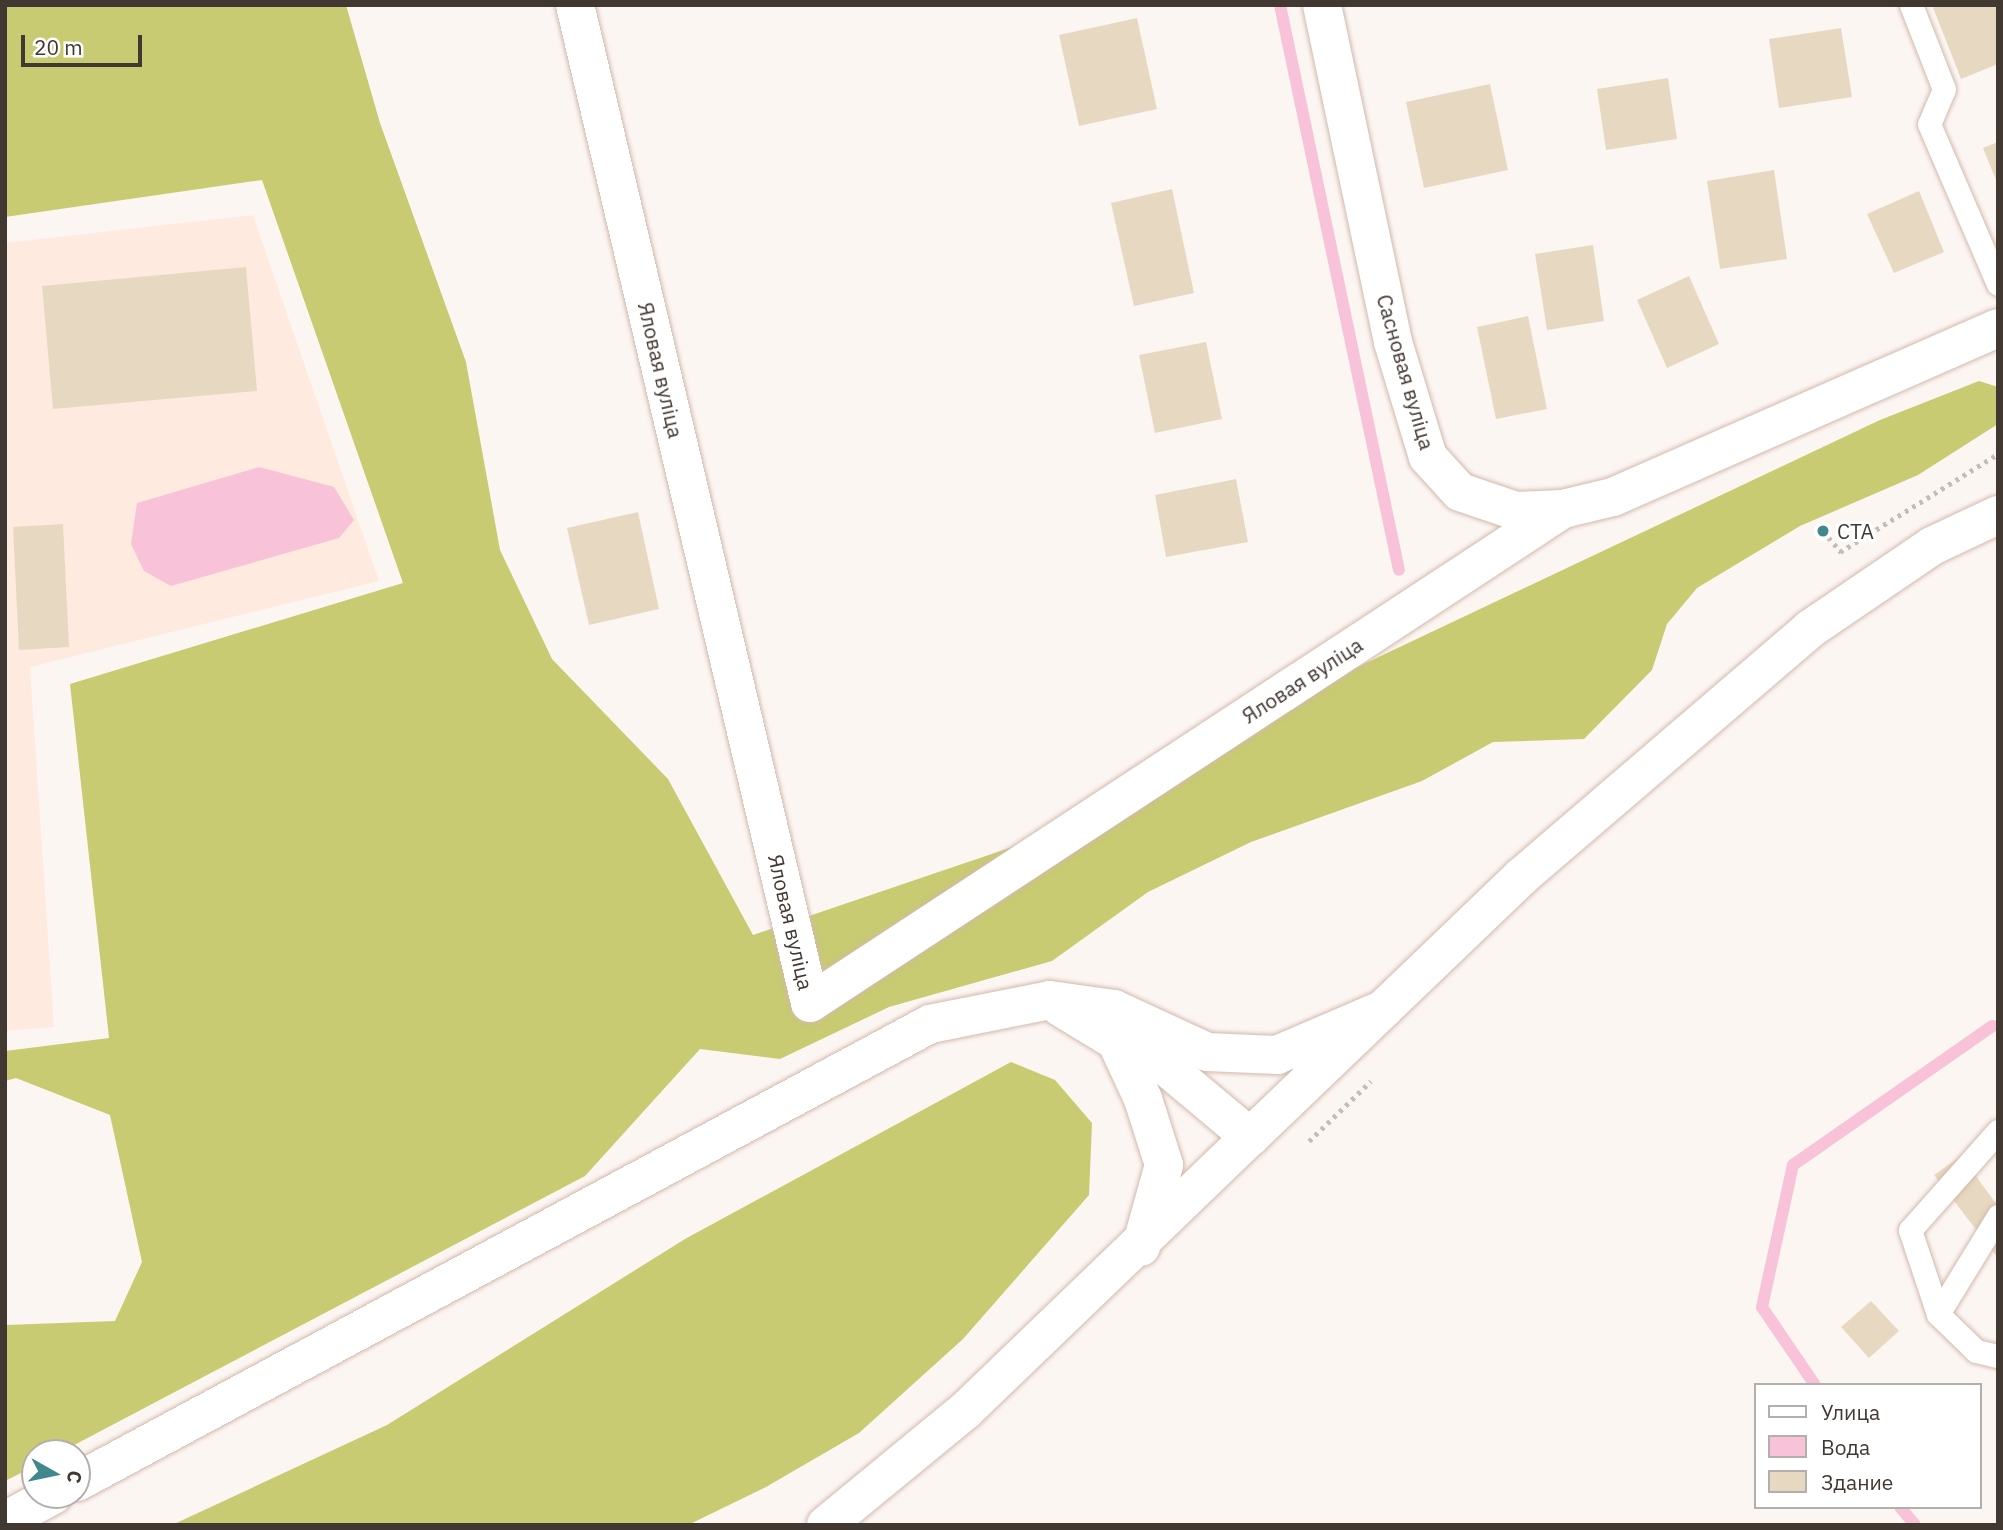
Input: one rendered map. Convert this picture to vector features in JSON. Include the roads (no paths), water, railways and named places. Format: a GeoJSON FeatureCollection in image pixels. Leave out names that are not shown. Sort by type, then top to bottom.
{"type":"FeatureCollection","features":[{"type":"Feature","properties":{"kind":"main road","name":"Яловая вуліца"},"geometry":{"type":"LineString","coordinates":[[575,5],[810,1003],[1563,509]]}},
{"type":"Feature","properties":{"kind":"main road","name":"Сасновая вуліца"},"geometry":{"type":"LineString","coordinates":[[1322,5],[1393,342],[1428,457],[1460,492],[1516,511],[1563,509],[1613,497],[1998,328]]}},
{"type":"Feature","properties":{"kind":"main road"},"geometry":{"type":"LineString","coordinates":[[826,1525],[966,1410],[1141,1247],[1250,1137],[1384,1009],[1661,755],[1810,629],[1933,546],[1998,514]]}},
{"type":"Feature","properties":{"kind":"main road"},"geometry":{"type":"LineString","coordinates":[[91,1474],[930,1024],[1050,1000],[1114,1009],[1207,1052],[1277,1055],[1384,1009]]}},
{"type":"Feature","properties":{"kind":"main road"},"geometry":{"type":"LineString","coordinates":[[1050,1000],[1105,1018],[1250,1137]]}},
{"type":"Feature","properties":{"kind":"main road"},"geometry":{"type":"LineString","coordinates":[[1050,1000],[1116,1041],[1143,1098],[1164,1165],[1141,1247]]}},
{"type":"Feature","properties":{"kind":"main road"},"geometry":{"type":"LineString","coordinates":[[5,1521],[27,1509]]}},
{"type":"Feature","properties":{"kind":"lane"},"geometry":{"type":"LineString","coordinates":[[1910,5],[1944,89],[1929,124],[1998,284]]}},
{"type":"Feature","properties":{"kind":"lane"},"geometry":{"type":"LineString","coordinates":[[1998,1131],[1910,1230],[1938,1314],[1976,1351],[1998,1356]]}},
{"type":"Feature","properties":{"kind":"lane"},"geometry":{"type":"LineString","coordinates":[[1938,1314],[1998,1216]]}},
{"type":"Feature","properties":{"kind":"water"},"geometry":{"type":"Polygon","coordinates":[[[259,467],[334,487],[354,520],[339,538],[171,586],[144,571],[131,544],[137,503],[259,467]]]}},
{"type":"Feature","properties":{"kind":"waterway"},"geometry":{"type":"LineString","coordinates":[[1280,5],[1399,570]]}},
{"type":"Feature","properties":{"kind":"waterway"},"geometry":{"type":"LineString","coordinates":[[1814,1383],[1762,1307],[1793,1165],[1992,1026]]}},
{"type":"Feature","properties":{"kind":"waterway"},"geometry":{"type":"LineString","coordinates":[[1902,1509],[1915,1525]]}},
{"type":"Feature","properties":{"kind":"place","name":"СТА"},"geometry":{"type":"Point","coordinates":[1823,531]}}]}
